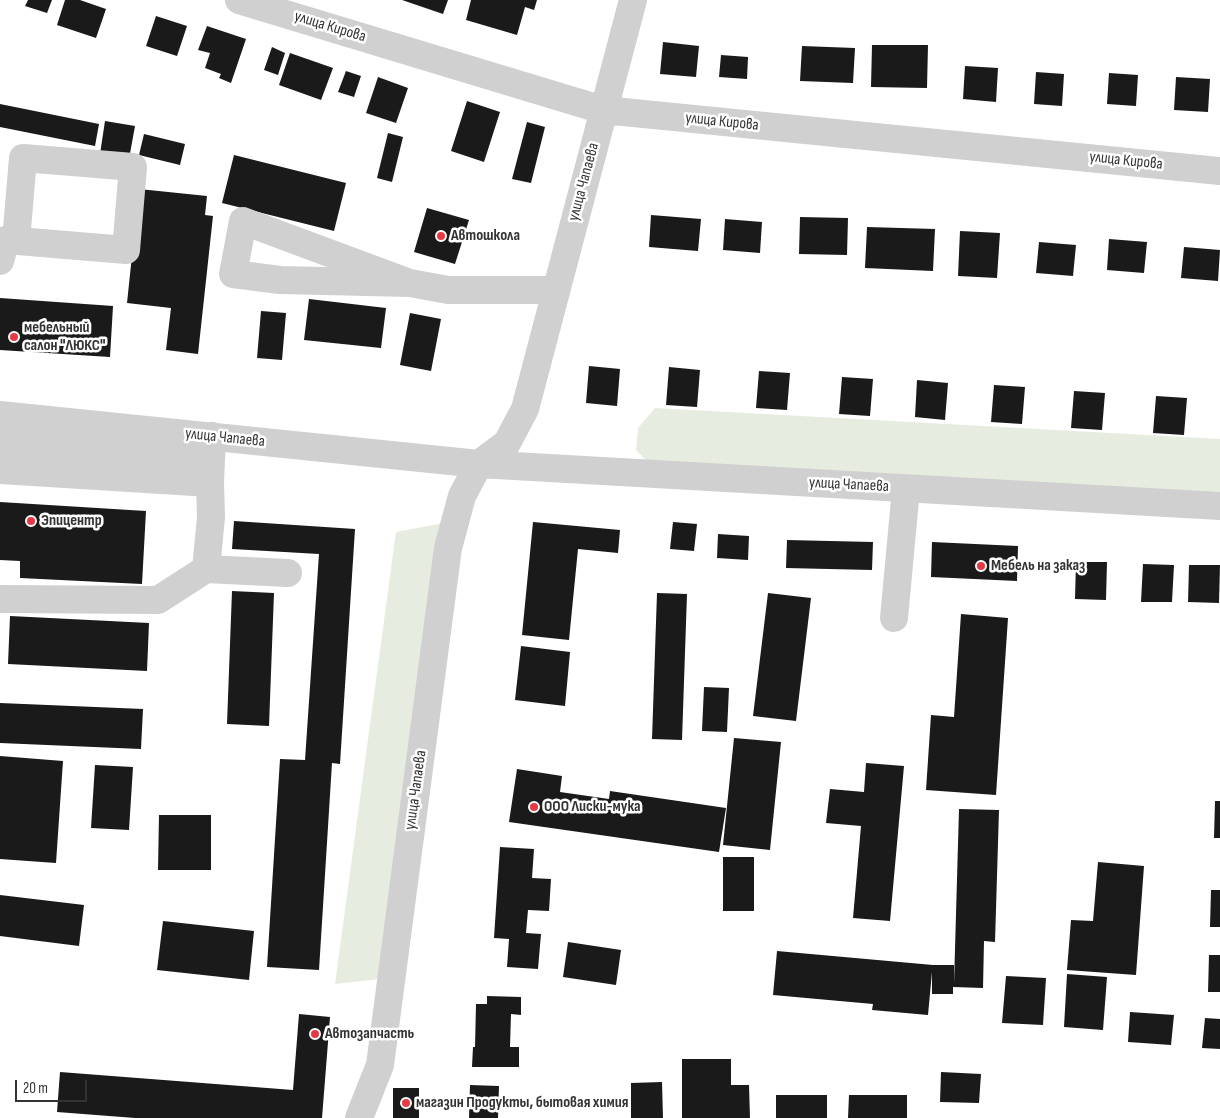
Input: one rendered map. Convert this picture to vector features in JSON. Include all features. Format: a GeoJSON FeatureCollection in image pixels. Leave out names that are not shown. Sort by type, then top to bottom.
{"type":"FeatureCollection","features":[{"type":"Feature","properties":{"kind":"street","name":"улица Кирова"},"geometry":{"type":"LineString","coordinates":[[239,0],[603,110],[1220,171]]}},
{"type":"Feature","properties":{"kind":"street","name":"улица Чапаева"},"geometry":{"type":"LineString","coordinates":[[359,1118],[380,1064],[448,548],[462,496],[479,464],[507,444],[525,409],[603,110],[634,0]]}},
{"type":"Feature","properties":{"kind":"street"},"geometry":{"type":"LineString","coordinates":[[24,158],[133,167],[126,250],[8,251],[24,158]]}},
{"type":"Feature","properties":{"kind":"street"},"geometry":{"type":"LineString","coordinates":[[410,283],[243,221],[233,274],[280,280],[410,283],[448,290],[556,290]]}},
{"type":"Feature","properties":{"kind":"street","name":"улица Чапаева"},"geometry":{"type":"LineString","coordinates":[[0,415],[211,446],[479,464],[1220,506]]}},
{"type":"Feature","properties":{"kind":"street"},"geometry":{"type":"LineString","coordinates":[[0,442],[211,446],[211,516],[206,569]]}},
{"type":"Feature","properties":{"kind":"street"},"geometry":{"type":"LineString","coordinates":[[0,470],[210,483]]}},
{"type":"Feature","properties":{"kind":"street"},"geometry":{"type":"LineString","coordinates":[[894,618],[906,489]]}},
{"type":"Feature","properties":{"kind":"street"},"geometry":{"type":"LineString","coordinates":[[0,599],[158,600],[206,569],[288,573]]}},
{"type":"Feature","properties":{"kind":"shaded area"},"geometry":{"type":"Polygon","coordinates":[[[655,408],[1220,439],[1220,512],[670,485],[636,450],[638,428],[655,408]]]}},
{"type":"Feature","properties":{"kind":"shaded area"},"geometry":{"type":"Polygon","coordinates":[[[444,523],[380,979],[335,984],[396,532],[444,523]]]}},
{"type":"Feature","properties":{"kind":"building"},"geometry":{"type":"Polygon","coordinates":[[[28,0],[52,0],[47,13],[25,6],[28,0]]]}},
{"type":"Feature","properties":{"kind":"building"},"geometry":{"type":"Polygon","coordinates":[[[65,0],[80,0],[106,9],[96,38],[57,25],[65,0]]]}},
{"type":"Feature","properties":{"kind":"building"},"geometry":{"type":"Polygon","coordinates":[[[402,0],[448,0],[443,14],[402,0]]]}},
{"type":"Feature","properties":{"kind":"building"},"geometry":{"type":"Polygon","coordinates":[[[471,0],[537,0],[534,10],[525,7],[517,35],[466,20],[471,0]]]}},
{"type":"Feature","properties":{"kind":"building"},"geometry":{"type":"Polygon","coordinates":[[[156,16],[187,26],[177,56],[146,46],[156,16]]]}},
{"type":"Feature","properties":{"kind":"building"},"geometry":{"type":"Polygon","coordinates":[[[207,26],[246,39],[231,83],[219,78],[221,74],[205,68],[210,53],[198,50],[207,26]]]}},
{"type":"Feature","properties":{"kind":"building"},"geometry":{"type":"Polygon","coordinates":[[[663,42],[699,46],[696,77],[660,74],[663,42]]]}},
{"type":"Feature","properties":{"kind":"building"},"geometry":{"type":"Polygon","coordinates":[[[872,45],[928,45],[927,88],[871,87],[872,45]]]}},
{"type":"Feature","properties":{"kind":"building"},"geometry":{"type":"Polygon","coordinates":[[[802,46],[855,48],[853,83],[800,81],[802,46]]]}},
{"type":"Feature","properties":{"kind":"building"},"geometry":{"type":"Polygon","coordinates":[[[272,47],[285,53],[278,75],[264,70],[272,47]]]}},
{"type":"Feature","properties":{"kind":"building"},"geometry":{"type":"Polygon","coordinates":[[[290,53],[333,68],[321,100],[279,85],[290,53]]]}},
{"type":"Feature","properties":{"kind":"building"},"geometry":{"type":"Polygon","coordinates":[[[721,55],[748,57],[747,79],[719,77],[721,55]]]}},
{"type":"Feature","properties":{"kind":"building"},"geometry":{"type":"Polygon","coordinates":[[[965,66],[998,68],[996,102],[963,99],[965,66]]]}},
{"type":"Feature","properties":{"kind":"building"},"geometry":{"type":"Polygon","coordinates":[[[346,71],[361,76],[354,97],[338,92],[346,71]]]}},
{"type":"Feature","properties":{"kind":"building"},"geometry":{"type":"Polygon","coordinates":[[[1036,72],[1064,74],[1062,106],[1034,104],[1036,72]]]}},
{"type":"Feature","properties":{"kind":"building"},"geometry":{"type":"Polygon","coordinates":[[[1109,73],[1138,75],[1136,106],[1107,104],[1109,73]]]}},
{"type":"Feature","properties":{"kind":"building"},"geometry":{"type":"Polygon","coordinates":[[[378,77],[408,88],[396,123],[366,113],[378,77]]]}},
{"type":"Feature","properties":{"kind":"building"},"geometry":{"type":"Polygon","coordinates":[[[1176,77],[1210,79],[1208,112],[1174,110],[1176,77]]]}},
{"type":"Feature","properties":{"kind":"building"},"geometry":{"type":"Polygon","coordinates":[[[467,101],[500,112],[484,162],[451,151],[467,101]]]}},
{"type":"Feature","properties":{"kind":"building"},"geometry":{"type":"Polygon","coordinates":[[[0,104],[99,124],[95,146],[0,127],[0,104]]]}},
{"type":"Feature","properties":{"kind":"building"},"geometry":{"type":"Polygon","coordinates":[[[105,121],[135,126],[129,159],[100,154],[105,121]]]}},
{"type":"Feature","properties":{"kind":"building"},"geometry":{"type":"Polygon","coordinates":[[[527,122],[545,127],[531,183],[512,179],[527,122]]]}},
{"type":"Feature","properties":{"kind":"building"},"geometry":{"type":"Polygon","coordinates":[[[388,133],[403,137],[392,182],[377,178],[388,133]]]}},
{"type":"Feature","properties":{"kind":"building"},"geometry":{"type":"Polygon","coordinates":[[[144,134],[185,144],[180,165],[139,155],[144,134]]]}},
{"type":"Feature","properties":{"kind":"building"},"geometry":{"type":"Polygon","coordinates":[[[234,155],[346,183],[334,231],[222,203],[234,155]]]}},
{"type":"Feature","properties":{"kind":"building"},"geometry":{"type":"Polygon","coordinates":[[[139,189],[207,196],[205,215],[213,216],[198,354],[166,350],[171,308],[127,303],[139,189]]]}},
{"type":"Feature","properties":{"kind":"building","name":"Автошкола"},"geometry":{"type":"Polygon","coordinates":[[[427,208],[469,220],[455,264],[414,252],[427,208]]]}},
{"type":"Feature","properties":{"kind":"building"},"geometry":{"type":"Polygon","coordinates":[[[651,215],[701,219],[698,251],[649,247],[651,215]]]}},
{"type":"Feature","properties":{"kind":"building"},"geometry":{"type":"Polygon","coordinates":[[[800,217],[848,218],[847,255],[799,254],[800,217]]]}},
{"type":"Feature","properties":{"kind":"building"},"geometry":{"type":"Polygon","coordinates":[[[725,219],[762,222],[760,253],[723,250],[725,219]]]}},
{"type":"Feature","properties":{"kind":"building"},"geometry":{"type":"Polygon","coordinates":[[[867,227],[935,229],[933,271],[865,268],[867,227]]]}},
{"type":"Feature","properties":{"kind":"building"},"geometry":{"type":"Polygon","coordinates":[[[960,231],[1000,233],[997,278],[958,276],[960,231]]]}},
{"type":"Feature","properties":{"kind":"building"},"geometry":{"type":"Polygon","coordinates":[[[1109,239],[1147,242],[1144,273],[1107,270],[1109,239]]]}},
{"type":"Feature","properties":{"kind":"building"},"geometry":{"type":"Polygon","coordinates":[[[1039,242],[1076,245],[1073,276],[1036,273],[1039,242]]]}},
{"type":"Feature","properties":{"kind":"building"},"geometry":{"type":"Polygon","coordinates":[[[1184,247],[1220,250],[1218,281],[1181,278],[1184,247]]]}},
{"type":"Feature","properties":{"kind":"building"},"geometry":{"type":"Polygon","coordinates":[[[0,298],[113,306],[110,357],[0,350],[0,298]]]}},
{"type":"Feature","properties":{"kind":"building"},"geometry":{"type":"Polygon","coordinates":[[[309,299],[386,308],[381,348],[304,340],[309,299]]]}},
{"type":"Feature","properties":{"kind":"building"},"geometry":{"type":"Polygon","coordinates":[[[261,311],[286,313],[282,360],[257,358],[261,311]]]}},
{"type":"Feature","properties":{"kind":"building"},"geometry":{"type":"Polygon","coordinates":[[[410,313],[441,319],[431,371],[400,365],[410,313]]]}},
{"type":"Feature","properties":{"kind":"building"},"geometry":{"type":"Polygon","coordinates":[[[589,366],[620,369],[617,406],[586,403],[589,366]]]}},
{"type":"Feature","properties":{"kind":"building"},"geometry":{"type":"Polygon","coordinates":[[[669,367],[700,370],[697,407],[666,405],[669,367]]]}},
{"type":"Feature","properties":{"kind":"building"},"geometry":{"type":"Polygon","coordinates":[[[759,371],[790,373],[787,410],[756,408],[759,371]]]}},
{"type":"Feature","properties":{"kind":"building"},"geometry":{"type":"Polygon","coordinates":[[[842,377],[873,379],[870,416],[839,414],[842,377]]]}},
{"type":"Feature","properties":{"kind":"building"},"geometry":{"type":"Polygon","coordinates":[[[917,380],[948,383],[945,420],[915,417],[917,380]]]}},
{"type":"Feature","properties":{"kind":"building"},"geometry":{"type":"Polygon","coordinates":[[[994,385],[1025,387],[1022,424],[991,422],[994,385]]]}},
{"type":"Feature","properties":{"kind":"building"},"geometry":{"type":"Polygon","coordinates":[[[1074,391],[1105,393],[1102,430],[1071,428],[1074,391]]]}},
{"type":"Feature","properties":{"kind":"building"},"geometry":{"type":"Polygon","coordinates":[[[1156,396],[1187,398],[1184,435],[1153,433],[1156,396]]]}},
{"type":"Feature","properties":{"kind":"building"},"geometry":{"type":"Polygon","coordinates":[[[0,502],[146,511],[142,584],[20,578],[20,561],[0,560],[0,502]]]}},
{"type":"Feature","properties":{"kind":"building"},"geometry":{"type":"Polygon","coordinates":[[[234,521],[355,529],[340,764],[332,763],[319,970],[267,967],[280,759],[305,760],[319,554],[232,549],[234,521]]]}},
{"type":"Feature","properties":{"kind":"building"},"geometry":{"type":"Polygon","coordinates":[[[533,522],[620,530],[618,553],[578,549],[569,640],[522,635],[533,522]]]}},
{"type":"Feature","properties":{"kind":"building"},"geometry":{"type":"Polygon","coordinates":[[[673,522],[697,524],[694,551],[670,549],[673,522]]]}},
{"type":"Feature","properties":{"kind":"building"},"geometry":{"type":"Polygon","coordinates":[[[718,534],[749,536],[748,560],[717,558],[718,534]]]}},
{"type":"Feature","properties":{"kind":"building"},"geometry":{"type":"Polygon","coordinates":[[[787,540],[873,542],[872,570],[786,568],[787,540]]]}},
{"type":"Feature","properties":{"kind":"building"},"geometry":{"type":"Polygon","coordinates":[[[932,542],[1018,546],[1017,581],[931,577],[932,542]]]}},
{"type":"Feature","properties":{"kind":"building"},"geometry":{"type":"Polygon","coordinates":[[[1076,562],[1107,562],[1106,600],[1075,599],[1076,562]]]}},
{"type":"Feature","properties":{"kind":"building"},"geometry":{"type":"Polygon","coordinates":[[[1143,564],[1174,565],[1172,602],[1141,602],[1143,564]]]}},
{"type":"Feature","properties":{"kind":"building"},"geometry":{"type":"Polygon","coordinates":[[[1189,565],[1220,565],[1219,603],[1188,602],[1189,565]]]}},
{"type":"Feature","properties":{"kind":"building"},"geometry":{"type":"Polygon","coordinates":[[[232,591],[274,593],[269,726],[227,724],[232,591]]]}},
{"type":"Feature","properties":{"kind":"building"},"geometry":{"type":"Polygon","coordinates":[[[657,593],[687,594],[682,740],[652,739],[657,593]]]}},
{"type":"Feature","properties":{"kind":"building"},"geometry":{"type":"Polygon","coordinates":[[[768,593],[811,598],[796,721],[753,716],[768,593]]]}},
{"type":"Feature","properties":{"kind":"building"},"geometry":{"type":"Polygon","coordinates":[[[961,614],[1008,618],[996,795],[926,790],[931,715],[954,717],[961,614]]]}},
{"type":"Feature","properties":{"kind":"building"},"geometry":{"type":"Polygon","coordinates":[[[10,616],[149,623],[147,671],[8,664],[10,616]]]}},
{"type":"Feature","properties":{"kind":"building"},"geometry":{"type":"Polygon","coordinates":[[[521,646],[570,652],[565,706],[515,700],[521,646]]]}},
{"type":"Feature","properties":{"kind":"building"},"geometry":{"type":"Polygon","coordinates":[[[704,687],[729,688],[727,732],[702,731],[704,687]]]}},
{"type":"Feature","properties":{"kind":"building"},"geometry":{"type":"Polygon","coordinates":[[[0,703],[143,709],[141,749],[0,743],[0,703]]]}},
{"type":"Feature","properties":{"kind":"building"},"geometry":{"type":"Polygon","coordinates":[[[734,738],[781,742],[770,850],[723,845],[734,738]]]}},
{"type":"Feature","properties":{"kind":"building"},"geometry":{"type":"Polygon","coordinates":[[[0,756],[63,761],[56,863],[0,859],[0,756]]]}},
{"type":"Feature","properties":{"kind":"building"},"geometry":{"type":"Polygon","coordinates":[[[866,763],[904,766],[890,921],[853,918],[861,826],[826,823],[830,789],[864,792],[866,763]]]}},
{"type":"Feature","properties":{"kind":"building"},"geometry":{"type":"Polygon","coordinates":[[[95,765],[133,767],[129,830],[91,828],[95,765]]]}},
{"type":"Feature","properties":{"kind":"building"},"geometry":{"type":"Polygon","coordinates":[[[517,769],[562,776],[560,792],[609,799],[610,791],[726,808],[719,852],[509,822],[517,769]]]}},
{"type":"Feature","properties":{"kind":"building"},"geometry":{"type":"Polygon","coordinates":[[[1215,801],[1220,801],[1220,838],[1214,838],[1215,801]]]}},
{"type":"Feature","properties":{"kind":"building"},"geometry":{"type":"Polygon","coordinates":[[[959,809],[999,810],[995,942],[984,941],[983,988],[953,987],[953,994],[932,994],[932,972],[928,1015],[872,1010],[873,1004],[773,995],[777,951],[933,965],[954,965],[954,984],[959,809]]]}},
{"type":"Feature","properties":{"kind":"building"},"geometry":{"type":"Polygon","coordinates":[[[159,815],[211,815],[211,870],[158,870],[159,815]]]}},
{"type":"Feature","properties":{"kind":"building"},"geometry":{"type":"Polygon","coordinates":[[[500,847],[534,849],[532,878],[551,879],[549,911],[528,910],[526,933],[541,934],[538,969],[507,967],[509,939],[494,938],[500,847]]]}},
{"type":"Feature","properties":{"kind":"building"},"geometry":{"type":"Polygon","coordinates":[[[723,857],[754,857],[754,911],[723,911],[723,857]]]}},
{"type":"Feature","properties":{"kind":"building"},"geometry":{"type":"Polygon","coordinates":[[[1098,862],[1144,866],[1136,975],[1067,970],[1071,920],[1093,921],[1098,862]]]}},
{"type":"Feature","properties":{"kind":"building"},"geometry":{"type":"Polygon","coordinates":[[[1211,890],[1220,890],[1220,927],[1210,927],[1211,890]]]}},
{"type":"Feature","properties":{"kind":"building"},"geometry":{"type":"Polygon","coordinates":[[[0,895],[84,905],[79,946],[0,936],[0,895]]]}},
{"type":"Feature","properties":{"kind":"building"},"geometry":{"type":"Polygon","coordinates":[[[163,921],[254,931],[249,980],[157,970],[163,921]]]}},
{"type":"Feature","properties":{"kind":"building"},"geometry":{"type":"Polygon","coordinates":[[[568,942],[621,950],[616,985],[563,977],[568,942]]]}},
{"type":"Feature","properties":{"kind":"building"},"geometry":{"type":"Polygon","coordinates":[[[1209,955],[1220,955],[1220,992],[1208,992],[1209,955]]]}},
{"type":"Feature","properties":{"kind":"building"},"geometry":{"type":"Polygon","coordinates":[[[1067,974],[1107,977],[1103,1030],[1064,1027],[1067,974]]]}},
{"type":"Feature","properties":{"kind":"building"},"geometry":{"type":"Polygon","coordinates":[[[1006,976],[1046,978],[1043,1025],[1002,1023],[1006,976]]]}},
{"type":"Feature","properties":{"kind":"building"},"geometry":{"type":"Polygon","coordinates":[[[487,996],[521,997],[521,1015],[511,1014],[510,1047],[519,1047],[519,1067],[472,1067],[473,1047],[475,1047],[476,1004],[487,1004],[487,996]]]}},
{"type":"Feature","properties":{"kind":"building"},"geometry":{"type":"Polygon","coordinates":[[[1130,1012],[1174,1015],[1171,1045],[1128,1042],[1130,1012]]]}},
{"type":"Feature","properties":{"kind":"building"},"geometry":{"type":"Polygon","coordinates":[[[299,1014],[330,1017],[322,1118],[135,1118],[57,1112],[60,1072],[293,1090],[299,1014]]]}},
{"type":"Feature","properties":{"kind":"building"},"geometry":{"type":"Polygon","coordinates":[[[1205,1018],[1220,1019],[1220,1049],[1202,1048],[1205,1018]]]}},
{"type":"Feature","properties":{"kind":"building"},"geometry":{"type":"Polygon","coordinates":[[[682,1059],[731,1059],[731,1085],[749,1085],[750,1118],[682,1118],[682,1059]]]}},
{"type":"Feature","properties":{"kind":"building"},"geometry":{"type":"Polygon","coordinates":[[[941,1072],[981,1074],[979,1103],[940,1102],[941,1072]]]}},
{"type":"Feature","properties":{"kind":"building"},"geometry":{"type":"Polygon","coordinates":[[[662,1082],[663,1118],[631,1118],[631,1083],[662,1082]]]}},
{"type":"Feature","properties":{"kind":"building"},"geometry":{"type":"Polygon","coordinates":[[[470,1085],[499,1086],[498,1118],[469,1118],[470,1085]]]}},
{"type":"Feature","properties":{"kind":"building","name":"магазин Продукты, бытовая химия"},"geometry":{"type":"Polygon","coordinates":[[[393,1088],[419,1088],[419,1118],[393,1118],[393,1088]]]}},
{"type":"Feature","properties":{"kind":"building"},"geometry":{"type":"Polygon","coordinates":[[[776,1095],[827,1095],[827,1118],[776,1118],[776,1095]]]}},
{"type":"Feature","properties":{"kind":"building"},"geometry":{"type":"Polygon","coordinates":[[[849,1095],[907,1095],[907,1118],[848,1118],[849,1095]]]}},
{"type":"Feature","properties":{"kind":"place","name":"Автошкола"},"geometry":{"type":"Point","coordinates":[441,236]}},
{"type":"Feature","properties":{"kind":"place","name":"мебельный салон \"ЛЮКС\""},"geometry":{"type":"Point","coordinates":[14,337]}},
{"type":"Feature","properties":{"kind":"place","name":"Эпицентр"},"geometry":{"type":"Point","coordinates":[31,521]}},
{"type":"Feature","properties":{"kind":"place","name":"Мебель на заказ"},"geometry":{"type":"Point","coordinates":[981,566]}},
{"type":"Feature","properties":{"kind":"place","name":"ООО Лиски-мука"},"geometry":{"type":"Point","coordinates":[534,807]}},
{"type":"Feature","properties":{"kind":"place","name":"Автозапчасть"},"geometry":{"type":"Point","coordinates":[315,1034]}},
{"type":"Feature","properties":{"kind":"place","name":"магазин Продукты, бытовая химия"},"geometry":{"type":"Point","coordinates":[406,1103]}}]}
